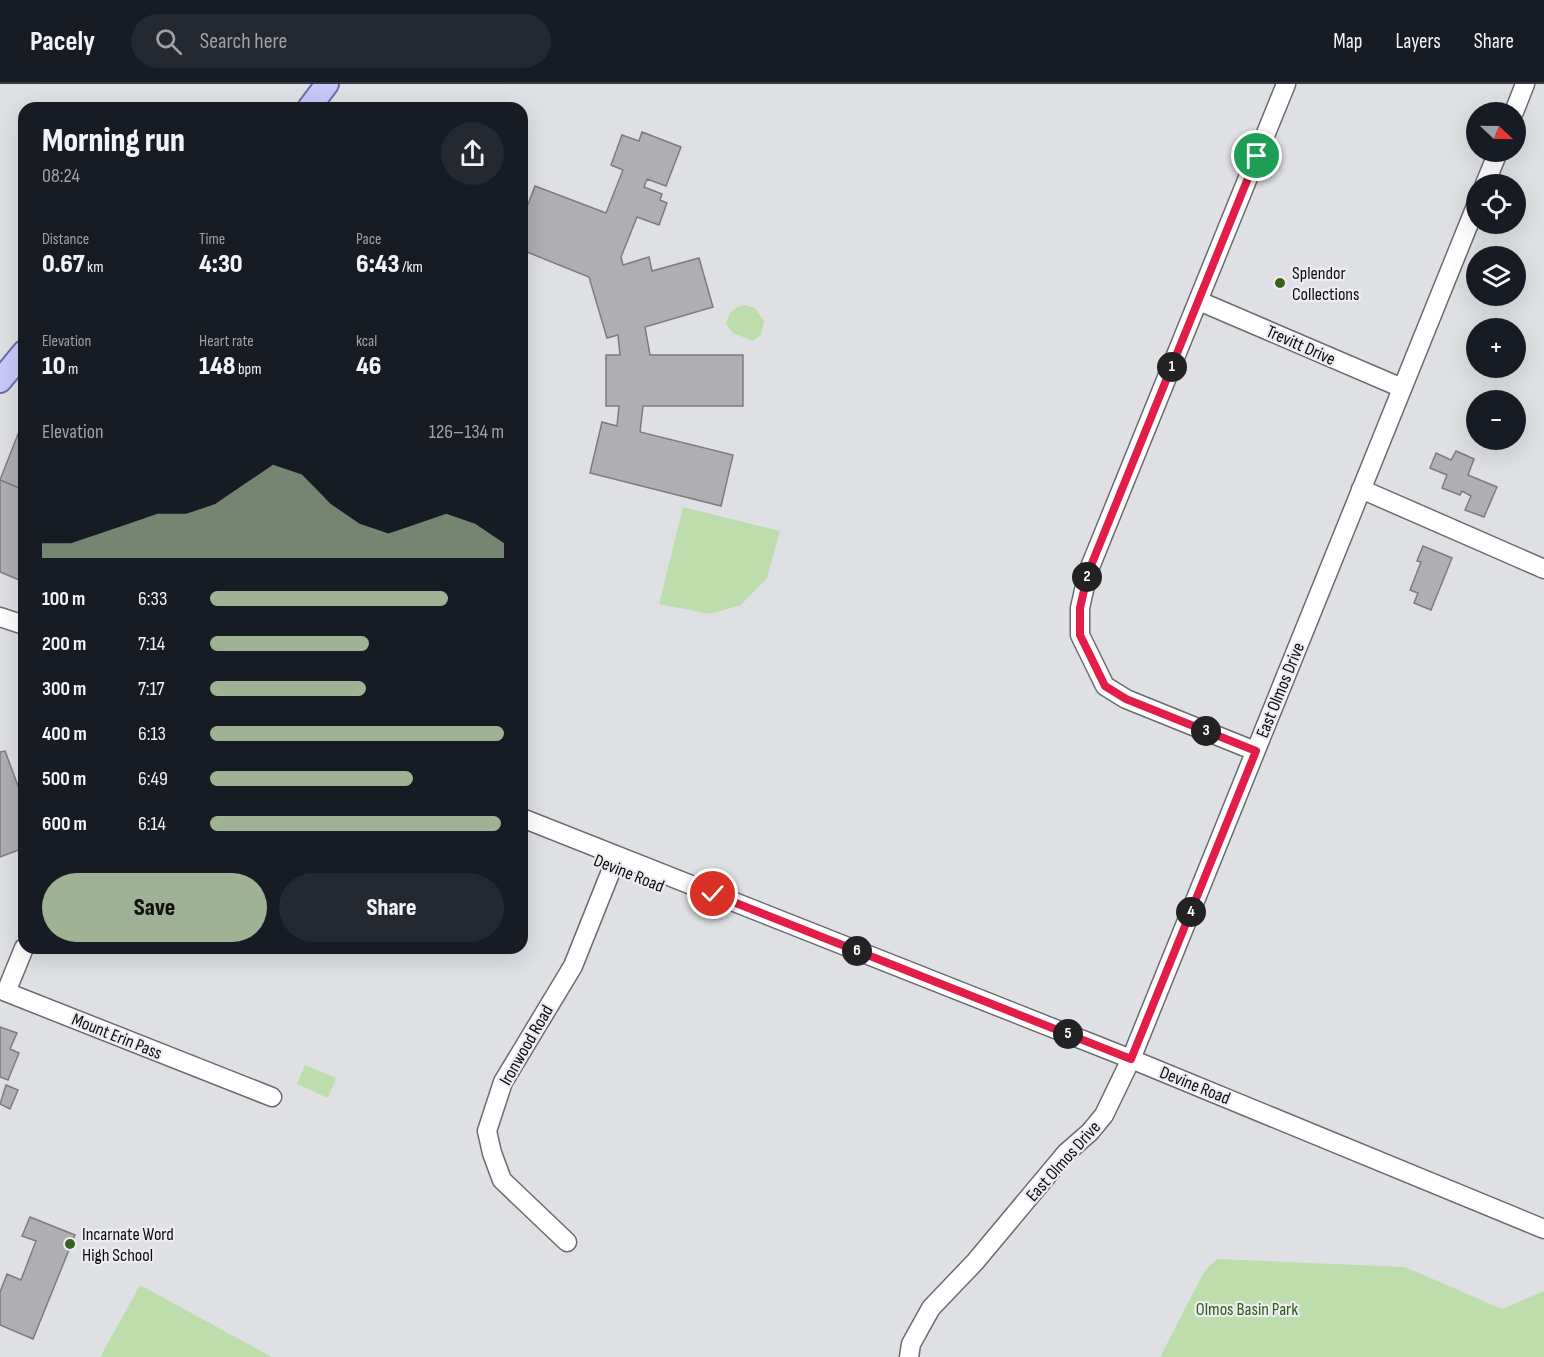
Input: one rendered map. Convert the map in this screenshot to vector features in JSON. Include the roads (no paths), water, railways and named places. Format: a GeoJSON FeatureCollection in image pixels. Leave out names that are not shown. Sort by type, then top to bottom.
{"type":"FeatureCollection","features":[{"type":"Feature","properties":{"kind":"main road"},"geometry":{"type":"LineString","coordinates":[[314,102],[327,84]]}},
{"type":"Feature","properties":{"kind":"main road"},"geometry":{"type":"LineString","coordinates":[[0,381],[18,359]]}},
{"type":"Feature","properties":{"kind":"street"},"geometry":{"type":"LineString","coordinates":[[1256,751],[1126,699],[1105,686],[1080,635],[1080,608],[1088,573],[1286,84]]}},
{"type":"Feature","properties":{"kind":"street"},"geometry":{"type":"LineString","coordinates":[[1518,102],[1525,84]]}},
{"type":"Feature","properties":{"kind":"street","name":"East Olmos Drive"},"geometry":{"type":"LineString","coordinates":[[909,1357],[911,1344],[931,1308],[975,1262],[1066,1154],[1104,1115],[1131,1059],[1466,231]]}},
{"type":"Feature","properties":{"kind":"street","name":"Trevitt Drive"},"geometry":{"type":"LineString","coordinates":[[1200,301],[1402,388]]}},
{"type":"Feature","properties":{"kind":"street"},"geometry":{"type":"LineString","coordinates":[[1361,489],[1544,569]]}},
{"type":"Feature","properties":{"kind":"street"},"geometry":{"type":"LineString","coordinates":[[0,617],[18,623]]}},
{"type":"Feature","properties":{"kind":"street","name":"Devine Road"},"geometry":{"type":"LineString","coordinates":[[528,821],[1131,1059],[1544,1228]]}},
{"type":"Feature","properties":{"kind":"street","name":"Devine Road"},"geometry":{"type":"LineString","coordinates":[[528,825],[541,837],[741,918],[777,919]]}},
{"type":"Feature","properties":{"kind":"street","name":"Ironwood Road"},"geometry":{"type":"LineString","coordinates":[[567,1242],[502,1180],[487,1131],[503,1082],[573,966],[613,866]]}},
{"type":"Feature","properties":{"kind":"street","name":"Mount Erin Pass"},"geometry":{"type":"LineString","coordinates":[[22,954],[6,992],[272,1097]]}},
{"type":"Feature","properties":{"kind":"place","name":"Splendor Collections"},"geometry":{"type":"Point","coordinates":[1280,283]}},
{"type":"Feature","properties":{"kind":"place","name":"Incarnate Word High School"},"geometry":{"type":"Point","coordinates":[70,1244]}},
{"type":"Feature","properties":{"kind":"park label","name":"Olmos Basin Park"},"geometry":{"type":"Point","coordinates":[1247,1309]}}]}
